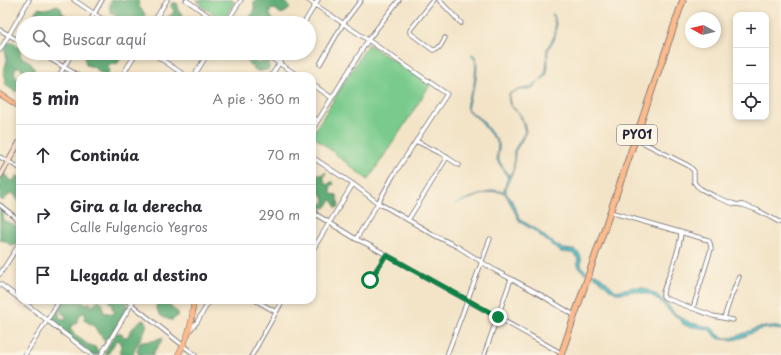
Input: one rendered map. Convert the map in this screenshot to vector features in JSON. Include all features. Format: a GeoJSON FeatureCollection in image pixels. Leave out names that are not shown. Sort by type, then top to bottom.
{"type":"FeatureCollection","features":[{"type":"Feature","properties":{"kind":"highway","name":"PY01"},"geometry":{"type":"LineString","coordinates":[[561,354],[683,0]]}},
{"type":"Feature","properties":{"kind":"main road"},"geometry":{"type":"LineString","coordinates":[[0,94],[16,104]]}},
{"type":"Feature","properties":{"kind":"main road"},"geometry":{"type":"LineString","coordinates":[[0,176],[16,148]]}},
{"type":"Feature","properties":{"kind":"main road"},"geometry":{"type":"LineString","coordinates":[[178,355],[189,330],[193,312],[193,304]]}},
{"type":"Feature","properties":{"kind":"street"},"geometry":{"type":"LineString","coordinates":[[19,16],[29,0]]}},
{"type":"Feature","properties":{"kind":"street"},"geometry":{"type":"LineString","coordinates":[[74,0],[97,16]]}},
{"type":"Feature","properties":{"kind":"street"},"geometry":{"type":"LineString","coordinates":[[94,14],[102,0]]}},
{"type":"Feature","properties":{"kind":"street"},"geometry":{"type":"LineString","coordinates":[[158,16],[167,0]]}},
{"type":"Feature","properties":{"kind":"street"},"geometry":{"type":"LineString","coordinates":[[186,0],[209,16]]}},
{"type":"Feature","properties":{"kind":"street"},"geometry":{"type":"LineString","coordinates":[[230,16],[240,0]]}},
{"type":"Feature","properties":{"kind":"street"},"geometry":{"type":"LineString","coordinates":[[308,0],[447,94],[394,175],[356,239]]}},
{"type":"Feature","properties":{"kind":"street"},"geometry":{"type":"LineString","coordinates":[[308,16],[318,0]]}},
{"type":"Feature","properties":{"kind":"street"},"geometry":{"type":"LineString","coordinates":[[320,64],[344,24],[361,0]]}},
{"type":"Feature","properties":{"kind":"street"},"geometry":{"type":"LineString","coordinates":[[316,123],[368,40],[399,0]]}},
{"type":"Feature","properties":{"kind":"street"},"geometry":{"type":"LineString","coordinates":[[434,0],[422,13],[410,30],[410,33],[433,50],[438,49],[445,38]]}},
{"type":"Feature","properties":{"kind":"street"},"geometry":{"type":"LineString","coordinates":[[439,0],[461,23]]}},
{"type":"Feature","properties":{"kind":"street"},"geometry":{"type":"LineString","coordinates":[[0,50],[16,22]]}},
{"type":"Feature","properties":{"kind":"street"},"geometry":{"type":"LineString","coordinates":[[0,30],[16,39]]}},
{"type":"Feature","properties":{"kind":"street"},"geometry":{"type":"LineString","coordinates":[[52,60],[72,72]]}},
{"type":"Feature","properties":{"kind":"street"},"geometry":{"type":"LineString","coordinates":[[61,72],[68,60]]}},
{"type":"Feature","properties":{"kind":"street"},"geometry":{"type":"LineString","coordinates":[[124,72],[132,60]]}},
{"type":"Feature","properties":{"kind":"street"},"geometry":{"type":"LineString","coordinates":[[162,60],[180,72]]}},
{"type":"Feature","properties":{"kind":"street"},"geometry":{"type":"LineString","coordinates":[[196,72],[204,60]]}},
{"type":"Feature","properties":{"kind":"street"},"geometry":{"type":"LineString","coordinates":[[273,60],[292,72]]}},
{"type":"Feature","properties":{"kind":"street"},"geometry":{"type":"LineString","coordinates":[[274,72],[282,60]]}},
{"type":"Feature","properties":{"kind":"street"},"geometry":{"type":"LineString","coordinates":[[316,87],[332,98]]}},
{"type":"Feature","properties":{"kind":"street"},"geometry":{"type":"LineString","coordinates":[[636,139],[689,166],[694,171],[694,182],[696,186],[701,189],[734,204],[743,205],[757,210],[781,223]]}},
{"type":"Feature","properties":{"kind":"street"},"geometry":{"type":"LineString","coordinates":[[416,141],[459,165]]}},
{"type":"Feature","properties":{"kind":"street"},"geometry":{"type":"LineString","coordinates":[[0,157],[16,166]]}},
{"type":"Feature","properties":{"kind":"street"},"geometry":{"type":"LineString","coordinates":[[408,220],[446,157]]}},
{"type":"Feature","properties":{"kind":"street"},"geometry":{"type":"LineString","coordinates":[[316,160],[378,202],[574,315]]}},
{"type":"Feature","properties":{"kind":"street"},"geometry":{"type":"LineString","coordinates":[[316,245],[353,184]]}},
{"type":"Feature","properties":{"kind":"street"},"geometry":{"type":"LineString","coordinates":[[0,205],[16,218]]}},
{"type":"Feature","properties":{"kind":"street"},"geometry":{"type":"LineString","coordinates":[[610,212],[708,240],[711,249],[693,308]]}},
{"type":"Feature","properties":{"kind":"street"},"geometry":{"type":"LineString","coordinates":[[316,214],[356,239],[498,317],[561,354]]}},
{"type":"Feature","properties":{"kind":"street"},"geometry":{"type":"LineString","coordinates":[[681,233],[681,238],[673,264],[662,294],[663,296],[713,316],[733,320]]}},
{"type":"Feature","properties":{"kind":"street"},"geometry":{"type":"LineString","coordinates":[[448,355],[490,239]]}},
{"type":"Feature","properties":{"kind":"street"},"geometry":{"type":"LineString","coordinates":[[0,274],[16,248]]}},
{"type":"Feature","properties":{"kind":"street"},"geometry":{"type":"LineString","coordinates":[[370,280],[386,255]]}},
{"type":"Feature","properties":{"kind":"street"},"geometry":{"type":"LineString","coordinates":[[724,318],[730,297],[739,277]]}},
{"type":"Feature","properties":{"kind":"street"},"geometry":{"type":"LineString","coordinates":[[484,355],[511,279]]}},
{"type":"Feature","properties":{"kind":"street"},"geometry":{"type":"LineString","coordinates":[[0,284],[16,297]]}},
{"type":"Feature","properties":{"kind":"street"},"geometry":{"type":"LineString","coordinates":[[25,304],[92,355]]}},
{"type":"Feature","properties":{"kind":"street"},"geometry":{"type":"LineString","coordinates":[[25,355],[57,304]]}},
{"type":"Feature","properties":{"kind":"street"},"geometry":{"type":"LineString","coordinates":[[101,355],[132,304]]}},
{"type":"Feature","properties":{"kind":"street"},"geometry":{"type":"LineString","coordinates":[[135,304],[195,355]]}},
{"type":"Feature","properties":{"kind":"street"},"geometry":{"type":"LineString","coordinates":[[189,330],[197,322],[208,304]]}},
{"type":"Feature","properties":{"kind":"street"},"geometry":{"type":"LineString","coordinates":[[262,304],[276,312]]}},
{"type":"Feature","properties":{"kind":"street"},"geometry":{"type":"LineString","coordinates":[[252,355],[281,304]]}},
{"type":"Feature","properties":{"kind":"green space"},"geometry":{"type":"Polygon","coordinates":[[[111,0],[138,0],[139,7],[145,15],[115,16],[110,10],[111,0]]]}},
{"type":"Feature","properties":{"kind":"green space"},"geometry":{"type":"Polygon","coordinates":[[[196,0],[233,0],[232,1],[234,2],[225,16],[217,16],[201,6],[202,4],[196,0]]]}},
{"type":"Feature","properties":{"kind":"green space"},"geometry":{"type":"Polygon","coordinates":[[[256,0],[284,0],[290,7],[286,12],[281,14],[275,9],[270,10],[271,16],[251,16],[254,12],[254,2],[256,0]]]}},
{"type":"Feature","properties":{"kind":"green space"},"geometry":{"type":"Polygon","coordinates":[[[172,3],[178,4],[178,11],[183,14],[182,16],[169,16],[174,11],[171,6],[172,3]]]}},
{"type":"Feature","properties":{"kind":"green space"},"geometry":{"type":"Polygon","coordinates":[[[57,5],[60,7],[63,14],[68,16],[36,16],[35,11],[38,8],[50,8],[57,5]]]}},
{"type":"Feature","properties":{"kind":"green space"},"geometry":{"type":"Polygon","coordinates":[[[13,42],[16,44],[16,60],[29,61],[35,72],[23,72],[22,69],[16,67],[16,92],[5,85],[6,79],[4,70],[7,58],[4,48],[8,43],[13,42]]]}},
{"type":"Feature","properties":{"kind":"green space"},"geometry":{"type":"Polygon","coordinates":[[[368,44],[430,85],[368,180],[316,138],[316,128],[368,44]]]}},
{"type":"Feature","properties":{"kind":"green space"},"geometry":{"type":"Polygon","coordinates":[[[85,60],[119,60],[118,63],[109,66],[108,72],[99,72],[94,67],[86,65],[85,60]]]}},
{"type":"Feature","properties":{"kind":"green space"},"geometry":{"type":"Polygon","coordinates":[[[247,60],[252,60],[259,64],[260,60],[270,60],[268,65],[270,68],[267,70],[257,71],[248,63],[247,60]]]}},
{"type":"Feature","properties":{"kind":"green space"},"geometry":{"type":"Polygon","coordinates":[[[325,172],[326,173],[324,179],[327,185],[333,182],[334,184],[330,187],[331,194],[337,195],[339,207],[336,208],[334,202],[331,200],[325,208],[322,207],[321,213],[318,209],[325,201],[316,184],[316,174],[321,175],[325,172]]]}},
{"type":"Feature","properties":{"kind":"green space"},"geometry":{"type":"Polygon","coordinates":[[[6,174],[11,181],[16,178],[16,198],[13,193],[3,201],[0,199],[0,179],[2,175],[6,174]]]}},
{"type":"Feature","properties":{"kind":"green space"},"geometry":{"type":"Polygon","coordinates":[[[0,205],[3,210],[3,220],[16,226],[16,245],[12,246],[5,241],[0,240],[0,205]]]}},
{"type":"Feature","properties":{"kind":"green space"},"geometry":{"type":"Polygon","coordinates":[[[60,304],[90,304],[92,307],[94,304],[102,304],[103,312],[113,314],[115,312],[111,304],[128,305],[114,330],[105,341],[95,327],[84,320],[84,312],[80,315],[76,324],[70,327],[74,334],[87,344],[95,347],[99,352],[98,355],[92,355],[52,323],[52,316],[58,306],[60,318],[64,320],[66,318],[66,316],[62,313],[60,304]]]}},
{"type":"Feature","properties":{"kind":"green space"},"geometry":{"type":"Polygon","coordinates":[[[157,304],[168,304],[178,312],[177,316],[173,320],[170,320],[161,316],[156,308],[157,304]]]}},
{"type":"Feature","properties":{"kind":"green space"},"geometry":{"type":"Polygon","coordinates":[[[144,320],[147,323],[146,327],[133,355],[120,355],[121,344],[119,340],[116,341],[108,354],[105,354],[116,333],[121,333],[124,337],[127,337],[136,324],[144,320]]]}},
{"type":"Feature","properties":{"kind":"green space"},"geometry":{"type":"Polygon","coordinates":[[[163,338],[153,353],[154,355],[139,355],[137,351],[140,343],[163,338]]]}},
{"type":"Feature","properties":{"kind":"water"},"geometry":{"type":"Polygon","coordinates":[[[552,14],[554,15],[556,21],[555,36],[548,50],[546,75],[539,81],[545,73],[547,49],[552,41],[555,31],[555,24],[552,14]]]}},
{"type":"Feature","properties":{"kind":"water"},"geometry":{"type":"Polygon","coordinates":[[[472,54],[477,61],[477,69],[475,86],[469,102],[468,110],[483,121],[498,142],[499,146],[498,158],[509,176],[514,165],[514,151],[525,132],[520,116],[510,105],[509,96],[510,104],[521,116],[526,131],[515,151],[514,169],[507,184],[506,193],[512,201],[522,221],[536,229],[563,249],[574,250],[579,253],[582,267],[586,271],[585,274],[580,269],[577,263],[578,259],[575,255],[572,253],[561,252],[535,231],[520,222],[505,193],[489,193],[462,201],[494,190],[504,192],[508,177],[497,160],[497,142],[482,122],[467,110],[467,102],[473,89],[476,70],[476,62],[471,55],[472,54]]]}},
{"type":"Feature","properties":{"kind":"water"},"geometry":{"type":"Polygon","coordinates":[[[537,82],[532,88],[520,90],[530,87],[537,82]]]}},
{"type":"Feature","properties":{"kind":"water"},"geometry":{"type":"Polygon","coordinates":[[[594,273],[616,291],[634,287],[643,288],[657,295],[673,312],[690,323],[709,327],[724,338],[732,338],[757,328],[772,326],[781,328],[781,330],[762,329],[738,339],[720,339],[708,329],[683,324],[680,319],[651,295],[634,291],[616,293],[593,276],[594,273]]]}},
{"type":"Feature","properties":{"kind":"waterway"},"geometry":{"type":"LineString","coordinates":[[455,204],[463,201]]}},
{"type":"Feature","properties":{"kind":"route"},"geometry":{"type":"LineString","coordinates":[[370,280],[386,255],[498,317]]}}]}
